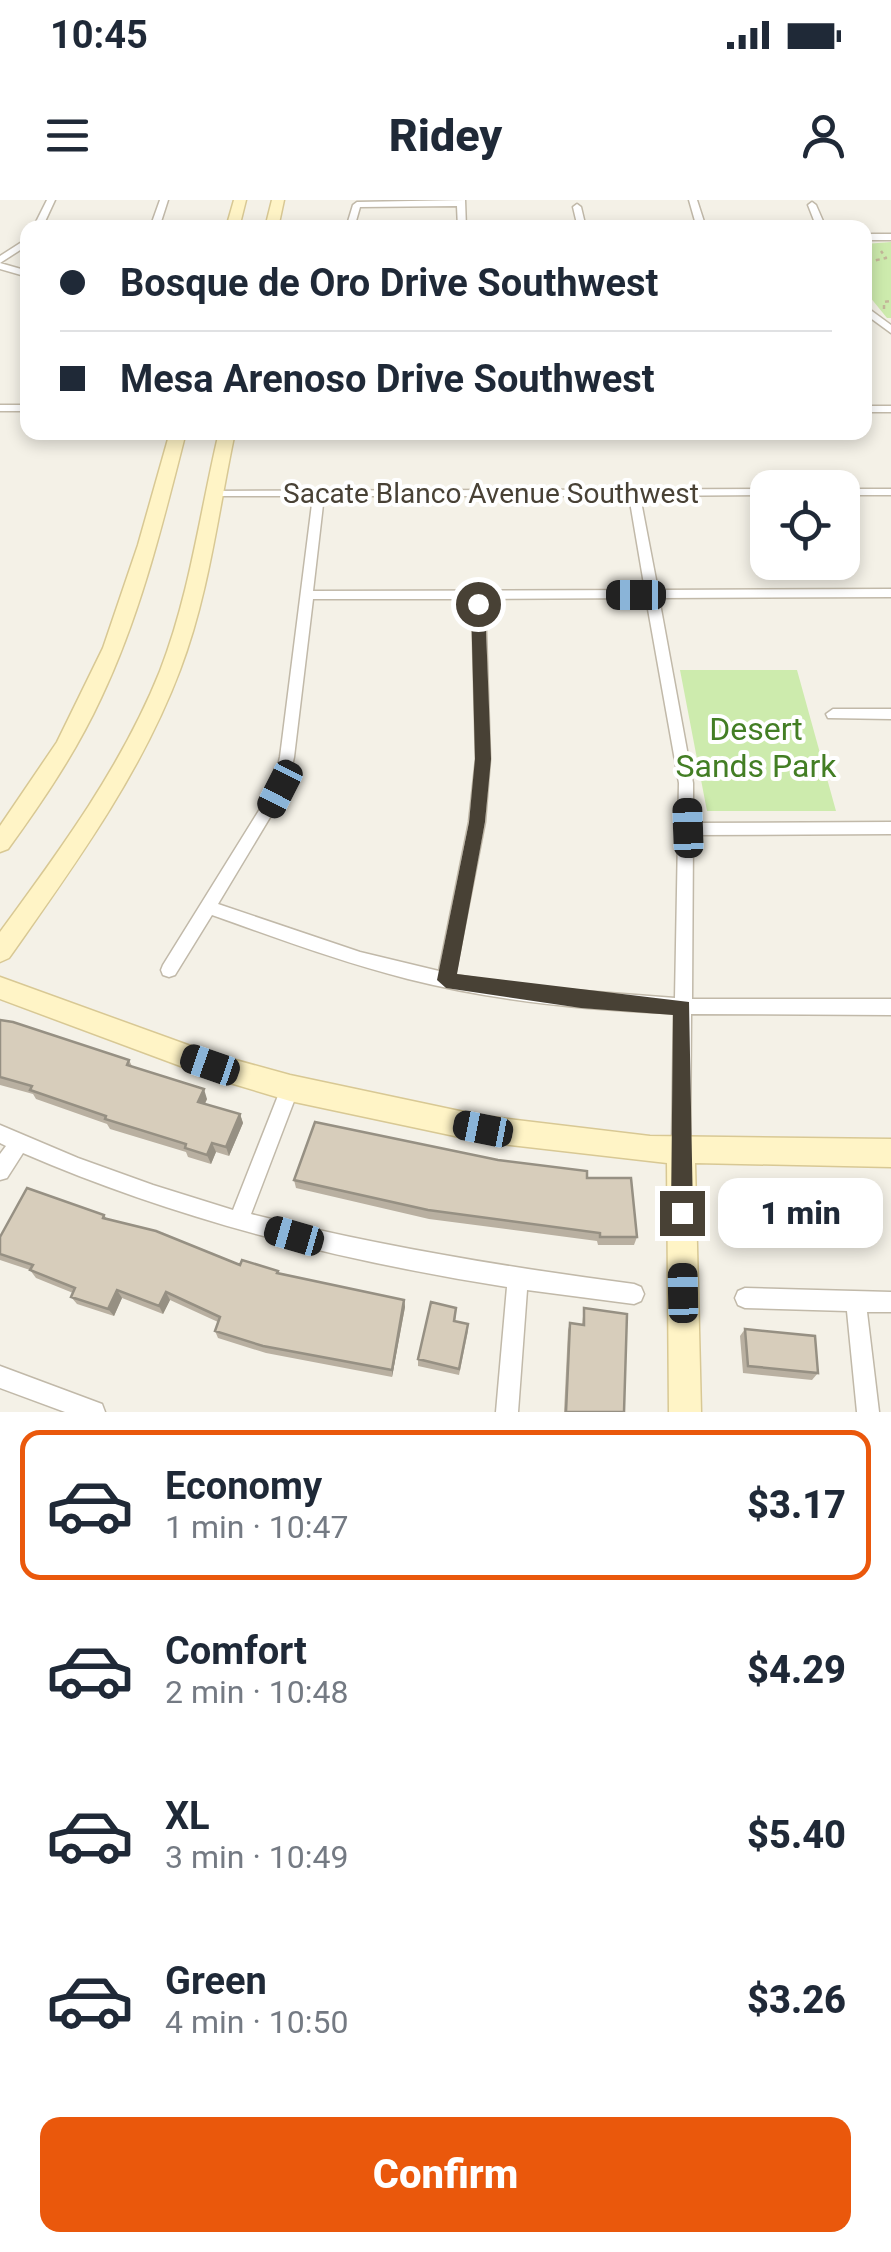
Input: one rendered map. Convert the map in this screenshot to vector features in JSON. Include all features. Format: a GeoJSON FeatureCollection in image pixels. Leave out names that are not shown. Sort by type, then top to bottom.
{"type":"FeatureCollection","features":[{"type":"Feature","properties":{"kind":"main road"},"geometry":{"type":"LineString","coordinates":[[0,843],[87,713],[114,654],[176,440]]}},
{"type":"Feature","properties":{"kind":"main road"},"geometry":{"type":"LineString","coordinates":[[0,950],[97,816],[141,738],[171,668],[201,561],[225,440]]}},
{"type":"Feature","properties":{"kind":"main road"},"geometry":{"type":"LineString","coordinates":[[0,988],[143,1042],[290,1088],[483,1129],[681,1150],[891,1153]]}},
{"type":"Feature","properties":{"kind":"main road"},"geometry":{"type":"LineString","coordinates":[[681,1150],[685,1412]]}},
{"type":"Feature","properties":{"kind":"street"},"geometry":{"type":"LineString","coordinates":[[352,220],[357,205],[461,201]]}},
{"type":"Feature","properties":{"kind":"street"},"geometry":{"type":"LineString","coordinates":[[812,205],[819,220]]}},
{"type":"Feature","properties":{"kind":"street"},"geometry":{"type":"LineString","coordinates":[[578,206],[581,220]]}},
{"type":"Feature","properties":{"kind":"street"},"geometry":{"type":"LineString","coordinates":[[0,263],[20,247]]}},
{"type":"Feature","properties":{"kind":"street","name":"Sacate Blanco Avenue Southwest"},"geometry":{"type":"LineString","coordinates":[[214,493],[750,492]]}},
{"type":"Feature","properties":{"kind":"street"},"geometry":{"type":"LineString","coordinates":[[860,492],[891,492]]}},
{"type":"Feature","properties":{"kind":"street"},"geometry":{"type":"LineString","coordinates":[[170,970],[280,789],[319,493]]}},
{"type":"Feature","properties":{"kind":"street"},"geometry":{"type":"LineString","coordinates":[[634,493],[681,748],[688,828],[681,1150]]}},
{"type":"Feature","properties":{"kind":"street"},"geometry":{"type":"LineString","coordinates":[[307,595],[891,593]]}},
{"type":"Feature","properties":{"kind":"street"},"geometry":{"type":"LineString","coordinates":[[446,980],[477,822],[483,759],[478,594]]}},
{"type":"Feature","properties":{"kind":"street"},"geometry":{"type":"LineString","coordinates":[[833,714],[891,714]]}},
{"type":"Feature","properties":{"kind":"street"},"geometry":{"type":"LineString","coordinates":[[688,828],[891,828]]}},
{"type":"Feature","properties":{"kind":"street"},"geometry":{"type":"LineString","coordinates":[[209,907],[410,972],[581,1000],[682,1008],[891,1007]]}},
{"type":"Feature","properties":{"kind":"street"},"geometry":{"type":"LineString","coordinates":[[239,1220],[290,1088]]}},
{"type":"Feature","properties":{"kind":"street"},"geometry":{"type":"LineString","coordinates":[[0,1171],[10,1138],[159,1196],[360,1252],[518,1280],[634,1294]]}},
{"type":"Feature","properties":{"kind":"street"},"geometry":{"type":"LineString","coordinates":[[507,1412],[518,1280]]}},
{"type":"Feature","properties":{"kind":"street"},"geometry":{"type":"LineString","coordinates":[[745,1298],[891,1302]]}},
{"type":"Feature","properties":{"kind":"street"},"geometry":{"type":"LineString","coordinates":[[856,1302],[868,1412]]}},
{"type":"Feature","properties":{"kind":"street"},"geometry":{"type":"LineString","coordinates":[[0,1376],[94,1412]]}},
{"type":"Feature","properties":{"kind":"path"},"geometry":{"type":"LineString","coordinates":[[872,261],[886,258],[877,248]]}},
{"type":"Feature","properties":{"kind":"path"},"geometry":{"type":"LineString","coordinates":[[883,314],[884,302],[891,300]]}},
{"type":"Feature","properties":{"kind":"green space"},"geometry":{"type":"Polygon","coordinates":[[[891,242],[891,318],[872,300],[872,243],[891,242]]]}},
{"type":"Feature","properties":{"kind":"green space","name":"Desert Sands Park"},"geometry":{"type":"Polygon","coordinates":[[[680,670],[797,670],[836,811],[707,811],[680,670]]]}},
{"type":"Feature","properties":{"kind":"building"},"geometry":{"type":"Polygon","coordinates":[[[0,1020],[129,1060],[127,1065],[204,1089],[198,1102],[240,1114],[226,1147],[212,1143],[207,1155],[0,1077],[0,1020]]]}},
{"type":"Feature","properties":{"kind":"building"},"geometry":{"type":"Polygon","coordinates":[[[315,1122],[498,1160],[587,1171],[587,1178],[631,1178],[637,1237],[600,1237],[600,1233],[428,1210],[294,1180],[315,1122]]]}},
{"type":"Feature","properties":{"kind":"building"},"geometry":{"type":"Polygon","coordinates":[[[758,1184],[783,1184],[790,1219],[764,1219],[758,1184]]]}},
{"type":"Feature","properties":{"kind":"building"},"geometry":{"type":"Polygon","coordinates":[[[27,1188],[104,1215],[103,1218],[156,1231],[240,1265],[242,1260],[277,1273],[404,1300],[392,1370],[263,1346],[215,1331],[220,1317],[166,1292],[159,1306],[117,1290],[108,1309],[71,1297],[75,1288],[30,1270],[33,1265],[0,1254],[0,1237],[27,1188]]]}},
{"type":"Feature","properties":{"kind":"building"},"geometry":{"type":"Polygon","coordinates":[[[431,1302],[456,1308],[454,1321],[468,1324],[459,1369],[418,1359],[431,1302]]]}},
{"type":"Feature","properties":{"kind":"building"},"geometry":{"type":"Polygon","coordinates":[[[584,1308],[627,1314],[624,1412],[566,1412],[570,1323],[584,1325],[584,1308]]]}},
{"type":"Feature","properties":{"kind":"building"},"geometry":{"type":"Polygon","coordinates":[[[745,1329],[815,1336],[818,1373],[748,1366],[745,1329]]]}},
{"type":"Feature","properties":{"kind":"route"},"geometry":{"type":"LineString","coordinates":[[478,604],[483,759],[477,822],[446,980],[581,1000],[682,1008],[682,1213]]}}]}
